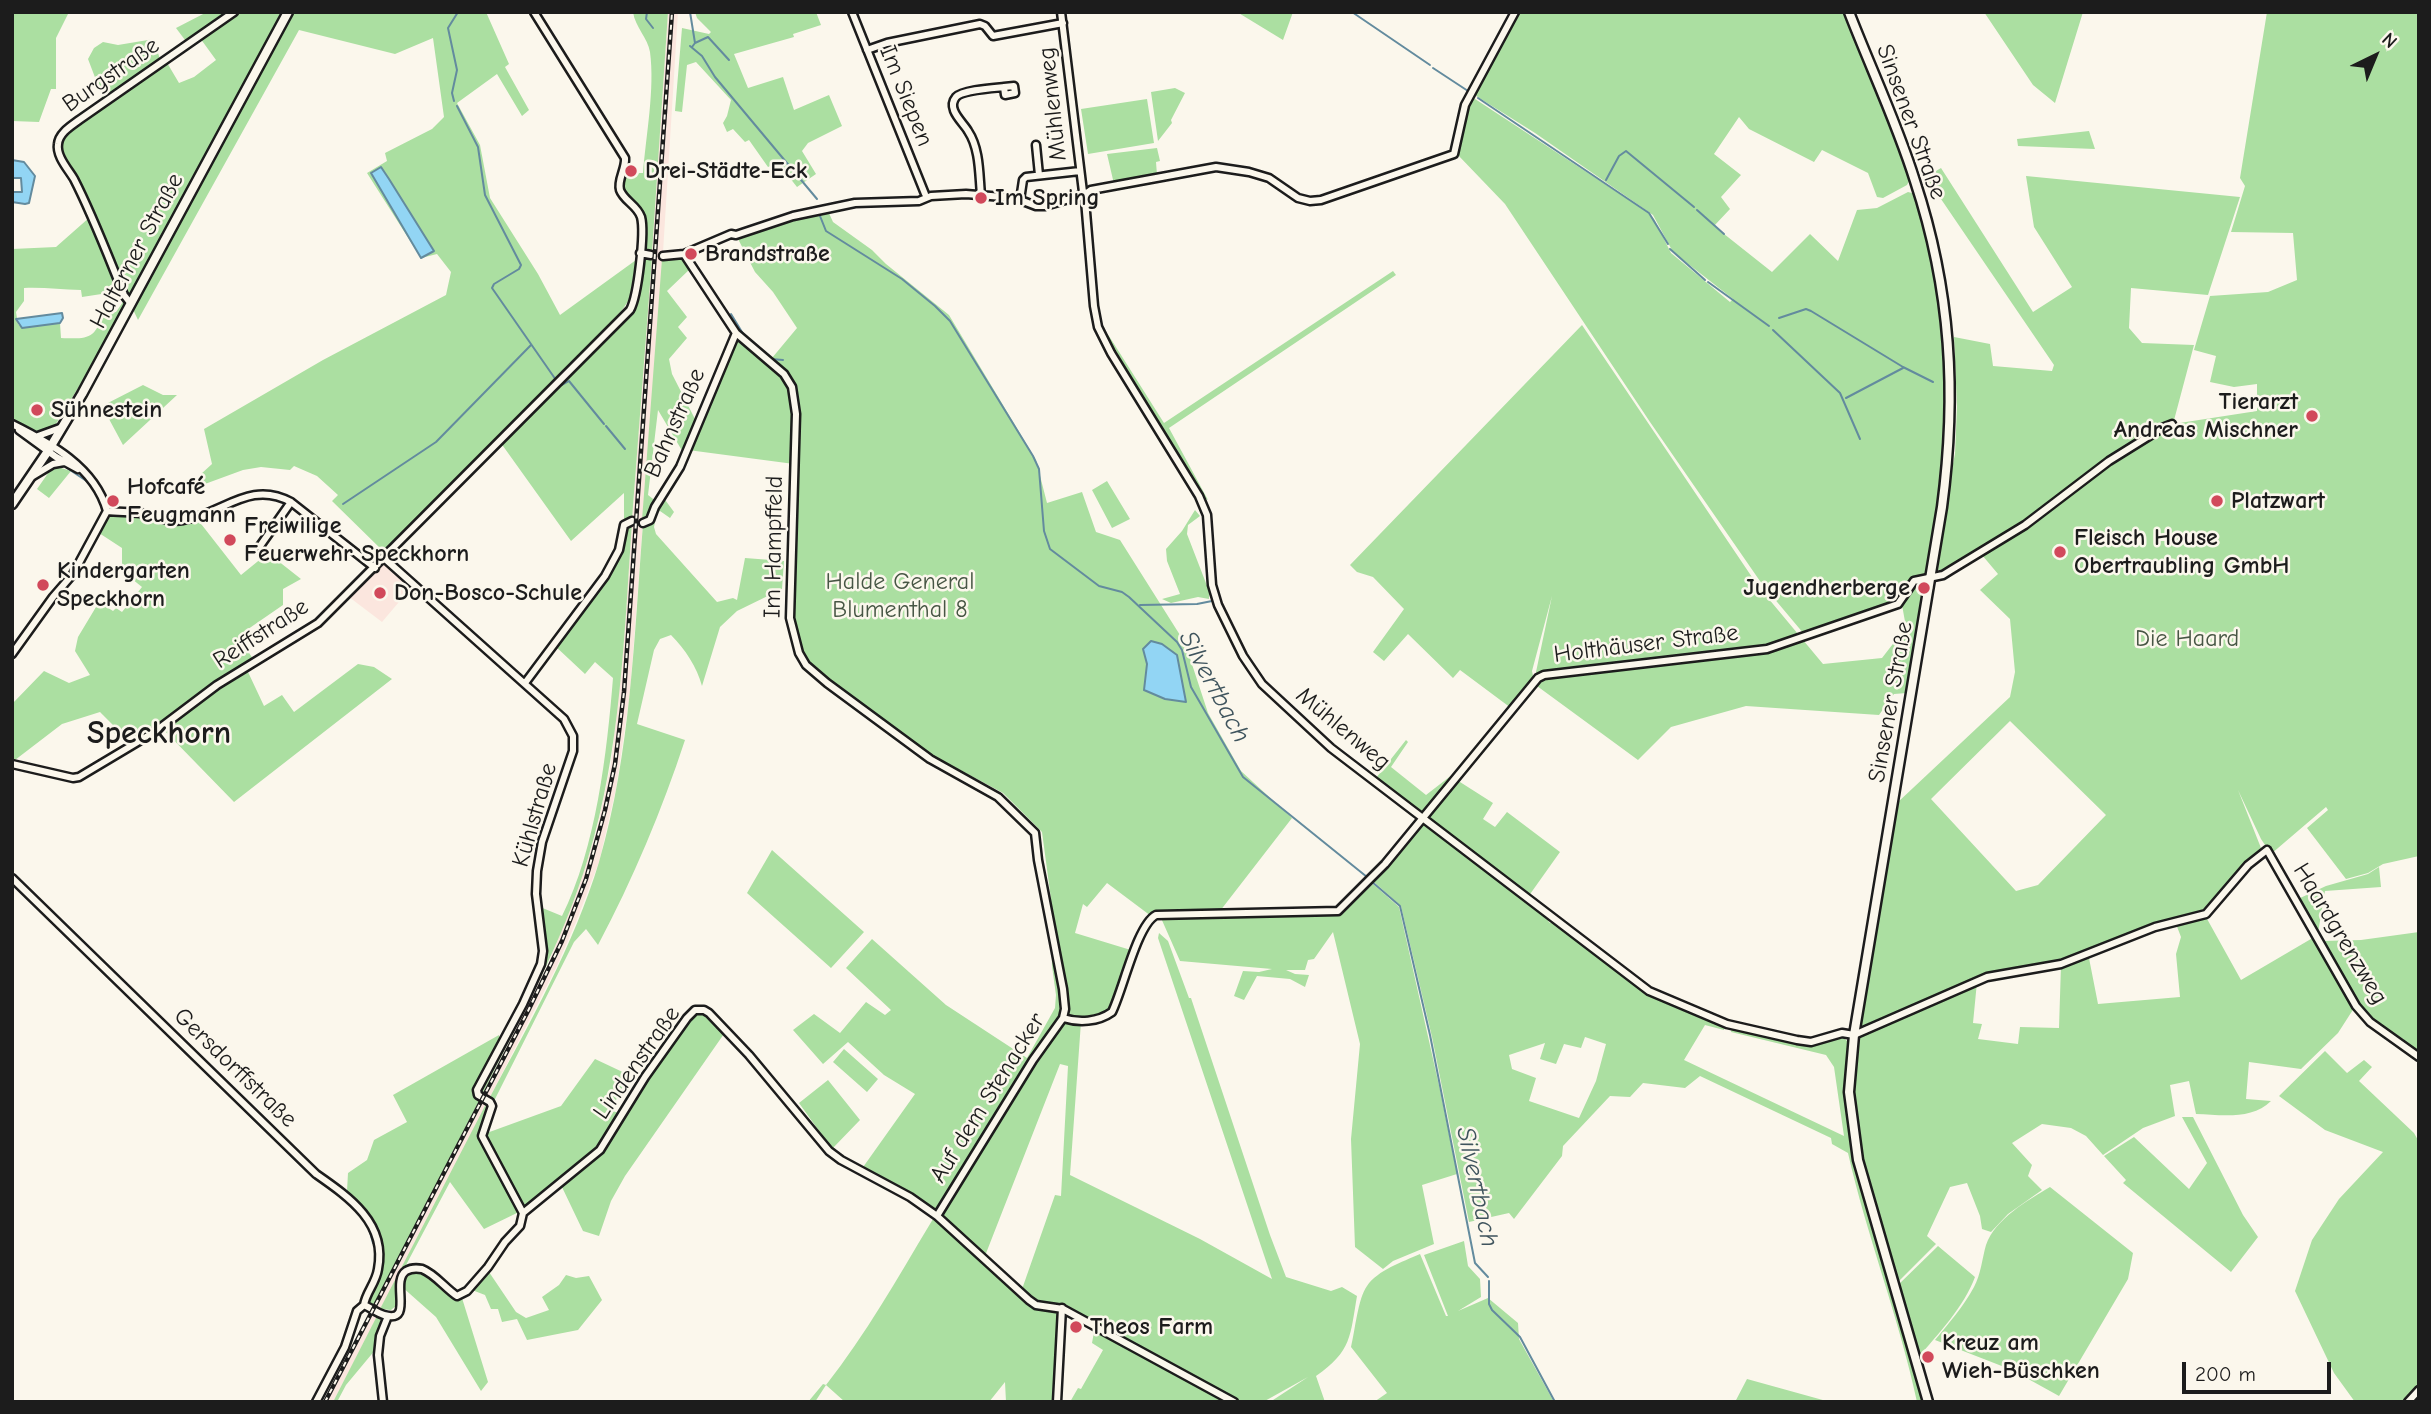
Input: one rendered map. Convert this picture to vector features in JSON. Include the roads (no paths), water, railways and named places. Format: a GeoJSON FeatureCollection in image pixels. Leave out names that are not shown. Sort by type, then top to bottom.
{"type":"FeatureCollection","features":[{"type":"Feature","properties":{"kind":"main road","name":"Halterner Straße"},"geometry":{"type":"LineString","coordinates":[[12,504],[62,428],[288,12]]}},
{"type":"Feature","properties":{"kind":"main road","name":"Sinsener Straße"},"geometry":{"type":"LineString","coordinates":[[1849,12],[1916,183],[1943,301],[1951,391],[1950,450],[1854,1035],[1849,1092],[1858,1160],[1928,1402]]}},
{"type":"Feature","properties":{"kind":"street","name":"Burgstraße"},"geometry":{"type":"LineString","coordinates":[[131,304],[124,295],[75,180],[61,157],[58,142],[65,131],[79,120],[234,12]]}},
{"type":"Feature","properties":{"kind":"street","name":"Reiffstraße"},"geometry":{"type":"LineString","coordinates":[[12,764],[73,778],[79,777],[156,731],[217,685],[318,623],[634,304],[642,225],[640,215],[619,186],[625,158],[534,12]]}},
{"type":"Feature","properties":{"kind":"street","name":"Im Siepen"},"geometry":{"type":"LineString","coordinates":[[852,12],[926,196]]}},
{"type":"Feature","properties":{"kind":"street","name":"Mühlenweg"},"geometry":{"type":"LineString","coordinates":[[1061,12],[1098,327],[1207,515],[1212,585],[1218,606],[1243,656],[1262,684],[1331,748],[1649,991],[1727,1024],[1797,1040],[1811,1042],[1842,1033],[1854,1035],[1987,977],[2061,964],[2155,927],[2206,914],[2248,865],[2267,850]]}},
{"type":"Feature","properties":{"kind":"street"},"geometry":{"type":"LineString","coordinates":[[663,256],[684,254],[731,234],[740,234],[793,216],[855,203],[919,201],[926,196],[981,195],[1045,206],[1091,190],[1216,167],[1269,178],[1298,198],[1321,200],[1454,154],[1465,105],[1515,12]]}},
{"type":"Feature","properties":{"kind":"street"},"geometry":{"type":"LineString","coordinates":[[867,50],[887,43],[979,24],[985,26],[993,36],[1063,23]]}},
{"type":"Feature","properties":{"kind":"street"},"geometry":{"type":"LineString","coordinates":[[981,195],[978,161],[970,133],[955,114],[952,105],[956,97],[962,94],[1004,87]]}},
{"type":"Feature","properties":{"kind":"street"},"geometry":{"type":"LineString","coordinates":[[1035,145],[1039,175]]}},
{"type":"Feature","properties":{"kind":"street"},"geometry":{"type":"LineString","coordinates":[[1020,200],[1027,176],[1080,171]]}},
{"type":"Feature","properties":{"kind":"street"},"geometry":{"type":"LineString","coordinates":[[640,253],[651,255]]}},
{"type":"Feature","properties":{"kind":"street"},"geometry":{"type":"LineString","coordinates":[[684,254],[736,333]]}},
{"type":"Feature","properties":{"kind":"street","name":"Bahnstraße"},"geometry":{"type":"LineString","coordinates":[[643,523],[650,520],[655,507],[675,478],[736,333]]}},
{"type":"Feature","properties":{"kind":"street","name":"Im Hampffeld"},"geometry":{"type":"LineString","coordinates":[[736,333],[783,374],[792,387],[796,414],[790,618],[803,661],[827,683],[930,759],[998,797],[1035,833]]}},
{"type":"Feature","properties":{"kind":"street"},"geometry":{"type":"LineString","coordinates":[[12,424],[36,436],[64,462],[82,471]]}},
{"type":"Feature","properties":{"kind":"street"},"geometry":{"type":"LineString","coordinates":[[12,424],[82,471],[99,491],[107,511]]}},
{"type":"Feature","properties":{"kind":"street","name":"Holthäuser Straße"},"geometry":{"type":"LineString","coordinates":[[1063,1018],[1098,1019],[1112,1012],[1140,937],[1147,922],[1156,915],[1338,911],[1374,877],[1538,678],[1544,675],[1767,649],[1898,604],[1914,580],[1931,578],[1951,570],[2025,525],[2109,461],[2172,424]]}},
{"type":"Feature","properties":{"kind":"street"},"geometry":{"type":"LineString","coordinates":[[36,436],[62,428]]}},
{"type":"Feature","properties":{"kind":"street"},"geometry":{"type":"LineString","coordinates":[[31,477],[53,464],[64,462]]}},
{"type":"Feature","properties":{"kind":"street"},"geometry":{"type":"LineString","coordinates":[[107,511],[141,513],[160,519],[182,521],[256,494],[276,495],[291,502],[375,568]]}},
{"type":"Feature","properties":{"kind":"street"},"geometry":{"type":"LineString","coordinates":[[261,546],[291,502]]}},
{"type":"Feature","properties":{"kind":"street"},"geometry":{"type":"LineString","coordinates":[[12,654],[73,574],[107,511]]}},
{"type":"Feature","properties":{"kind":"street"},"geometry":{"type":"LineString","coordinates":[[525,683],[605,576],[619,550],[624,525],[632,521]]}},
{"type":"Feature","properties":{"kind":"street","name":"Kühlstraße"},"geometry":{"type":"LineString","coordinates":[[384,558],[564,719],[573,736],[574,745],[542,842],[537,871],[536,894],[543,951],[541,964],[477,1090],[478,1095],[492,1106],[482,1136],[523,1213]]}},
{"type":"Feature","properties":{"kind":"street","name":"Auf dem Stenacker"},"geometry":{"type":"LineString","coordinates":[[937,1216],[1033,1060],[1063,1018],[1063,989],[1035,833]]}},
{"type":"Feature","properties":{"kind":"street","name":"Haardgrenzweg"},"geometry":{"type":"LineString","coordinates":[[2267,850],[2356,1006],[2370,1022],[2419,1057]]}},
{"type":"Feature","properties":{"kind":"street","name":"Gersdorffstraße"},"geometry":{"type":"LineString","coordinates":[[12,878],[316,1174],[360,1208],[372,1225],[379,1256],[376,1279],[366,1297],[365,1305],[358,1311],[345,1347],[316,1402]]}},
{"type":"Feature","properties":{"kind":"street","name":"Lindenstraße"},"geometry":{"type":"LineString","coordinates":[[388,1316],[396,1314],[401,1308],[403,1302],[399,1280],[408,1270],[422,1269],[457,1296],[463,1295],[520,1226],[523,1213],[600,1150],[645,1077],[687,1018],[700,1009],[709,1013],[749,1055],[829,1152],[910,1197],[937,1216],[1029,1300],[1036,1305],[1062,1308],[1234,1402]]}},
{"type":"Feature","properties":{"kind":"street"},"geometry":{"type":"LineString","coordinates":[[365,1305],[388,1316],[380,1336],[378,1355],[383,1402]]}},
{"type":"Feature","properties":{"kind":"street"},"geometry":{"type":"LineString","coordinates":[[1057,1402],[1062,1308]]}},
{"type":"Feature","properties":{"kind":"street"},"geometry":{"type":"LineString","coordinates":[[2408,1402],[2419,1390]]}},
{"type":"Feature","properties":{"kind":"water"},"geometry":{"type":"Polygon","coordinates":[[[12,160],[24,162],[35,176],[29,203],[12,202],[12,192],[22,192],[21,178],[12,178],[12,160]]]}},
{"type":"Feature","properties":{"kind":"water"},"geometry":{"type":"Polygon","coordinates":[[[381,167],[434,251],[421,258],[371,173],[381,167]]]}},
{"type":"Feature","properties":{"kind":"water"},"geometry":{"type":"Polygon","coordinates":[[[62,313],[60,323],[22,328],[16,319],[62,313]]]}},
{"type":"Feature","properties":{"kind":"water"},"geometry":{"type":"Polygon","coordinates":[[[1151,641],[1162,644],[1177,655],[1186,702],[1165,699],[1144,690],[1147,664],[1143,649],[1151,641]]]}},
{"type":"Feature","properties":{"kind":"waterway"},"geometry":{"type":"LineString","coordinates":[[454,101],[452,93],[457,70],[448,28],[458,12]]}},
{"type":"Feature","properties":{"kind":"waterway","name":"Silvertbach"},"geometry":{"type":"LineString","coordinates":[[647,12],[646,19],[653,28]]}},
{"type":"Feature","properties":{"kind":"waterway"},"geometry":{"type":"LineString","coordinates":[[690,12],[695,43],[692,47]]}},
{"type":"Feature","properties":{"kind":"waterway"},"geometry":{"type":"LineString","coordinates":[[1352,12],[1430,65]]}},
{"type":"Feature","properties":{"kind":"waterway"},"geometry":{"type":"LineString","coordinates":[[695,43],[708,37],[729,60]]}},
{"type":"Feature","properties":{"kind":"waterway","name":"Silvertbach"},"geometry":{"type":"LineString","coordinates":[[690,46],[702,56],[715,77],[817,199]]}},
{"type":"Feature","properties":{"kind":"waterway"},"geometry":{"type":"LineString","coordinates":[[1433,68],[1468,91]]}},
{"type":"Feature","properties":{"kind":"waterway"},"geometry":{"type":"LineString","coordinates":[[1478,98],[1649,213],[1668,244]]}},
{"type":"Feature","properties":{"kind":"waterway"},"geometry":{"type":"LineString","coordinates":[[457,106],[478,147],[485,195],[521,265],[492,288],[556,380]]}},
{"type":"Feature","properties":{"kind":"waterway"},"geometry":{"type":"LineString","coordinates":[[1606,180],[1619,156],[1626,151],[1694,207]]}},
{"type":"Feature","properties":{"kind":"waterway"},"geometry":{"type":"LineString","coordinates":[[1697,210],[1724,234]]}},
{"type":"Feature","properties":{"kind":"waterway","name":"Silvertbach"},"geometry":{"type":"LineString","coordinates":[[820,216],[826,231],[902,279],[950,321],[1039,469],[1044,531],[1050,549],[1099,586],[1122,592],[1129,597],[1177,642],[1182,650],[1191,687],[1243,777],[1367,877]]}},
{"type":"Feature","properties":{"kind":"waterway"},"geometry":{"type":"LineString","coordinates":[[1670,249],[1705,280]]}},
{"type":"Feature","properties":{"kind":"waterway"},"geometry":{"type":"LineString","coordinates":[[1708,282],[1769,326]]}},
{"type":"Feature","properties":{"kind":"waterway"},"geometry":{"type":"LineString","coordinates":[[1779,318],[1806,309],[1811,311],[1903,367],[1933,382]]}},
{"type":"Feature","properties":{"kind":"waterway"},"geometry":{"type":"LineString","coordinates":[[731,314],[745,337]]}},
{"type":"Feature","properties":{"kind":"waterway"},"geometry":{"type":"LineString","coordinates":[[1773,330],[1840,393],[1860,439]]}},
{"type":"Feature","properties":{"kind":"waterway"},"geometry":{"type":"LineString","coordinates":[[343,504],[436,442],[531,345]]}},
{"type":"Feature","properties":{"kind":"waterway"},"geometry":{"type":"LineString","coordinates":[[771,359],[783,360]]}},
{"type":"Feature","properties":{"kind":"waterway"},"geometry":{"type":"LineString","coordinates":[[1846,398],[1903,368]]}},
{"type":"Feature","properties":{"kind":"waterway"},"geometry":{"type":"LineString","coordinates":[[562,385],[569,381],[604,424]]}},
{"type":"Feature","properties":{"kind":"waterway"},"geometry":{"type":"LineString","coordinates":[[606,426],[625,449]]}},
{"type":"Feature","properties":{"kind":"waterway"},"geometry":{"type":"LineString","coordinates":[[67,468],[88,482],[99,498]]}},
{"type":"Feature","properties":{"kind":"waterway"},"geometry":{"type":"LineString","coordinates":[[1140,605],[1197,604],[1212,601]]}},
{"type":"Feature","properties":{"kind":"waterway","name":"Silvertbach"},"geometry":{"type":"LineString","coordinates":[[1371,881],[1400,906],[1430,1035],[1475,1263],[1488,1277]]}},
{"type":"Feature","properties":{"kind":"waterway"},"geometry":{"type":"LineString","coordinates":[[12,883],[61,931]]}},
{"type":"Feature","properties":{"kind":"waterway"},"geometry":{"type":"LineString","coordinates":[[67,937],[306,1170],[343,1198]]}},
{"type":"Feature","properties":{"kind":"waterway"},"geometry":{"type":"LineString","coordinates":[[368,1225],[373,1243]]}},
{"type":"Feature","properties":{"kind":"waterway"},"geometry":{"type":"LineString","coordinates":[[375,1252],[376,1259]]}},
{"type":"Feature","properties":{"kind":"waterway","name":"Silvertbach"},"geometry":{"type":"LineString","coordinates":[[1489,1281],[1489,1304],[1492,1310],[1520,1337],[1555,1402]]}},
{"type":"Feature","properties":{"kind":"railway"},"geometry":{"type":"LineString","coordinates":[[325,1402],[562,941],[586,879],[605,810],[615,764],[624,692],[672,12]]}},
{"type":"Feature","properties":{"kind":"place","name":"Drei-Städte-Eck"},"geometry":{"type":"Point","coordinates":[631,171]}},
{"type":"Feature","properties":{"kind":"place","name":"Im Spring"},"geometry":{"type":"Point","coordinates":[981,198]}},
{"type":"Feature","properties":{"kind":"place","name":"Brandstraße"},"geometry":{"type":"Point","coordinates":[691,254]}},
{"type":"Feature","properties":{"kind":"place","name":"Sühnestein"},"geometry":{"type":"Point","coordinates":[37,410]}},
{"type":"Feature","properties":{"kind":"place","name":"Tierarzt Andreas Mischner"},"geometry":{"type":"Point","coordinates":[2312,416]}},
{"type":"Feature","properties":{"kind":"place","name":"Hofcafé Feugmann"},"geometry":{"type":"Point","coordinates":[113,501]}},
{"type":"Feature","properties":{"kind":"place","name":"Platzwart"},"geometry":{"type":"Point","coordinates":[2217,501]}},
{"type":"Feature","properties":{"kind":"place","name":"Freiwilige Feuerwehr Speckhorn"},"geometry":{"type":"Point","coordinates":[230,540]}},
{"type":"Feature","properties":{"kind":"place","name":"Fleisch House Obertraubling GmbH"},"geometry":{"type":"Point","coordinates":[2060,552]}},
{"type":"Feature","properties":{"kind":"place","name":"Kindergarten Speckhorn"},"geometry":{"type":"Point","coordinates":[43,585]}},
{"type":"Feature","properties":{"kind":"place","name":"Jugendherberge"},"geometry":{"type":"Point","coordinates":[1924,588]}},
{"type":"Feature","properties":{"kind":"place","name":"Don-Bosco-Schule"},"geometry":{"type":"Point","coordinates":[380,593]}},
{"type":"Feature","properties":{"kind":"place","name":"Theos Farm"},"geometry":{"type":"Point","coordinates":[1076,1327]}},
{"type":"Feature","properties":{"kind":"place","name":"Kreuz am Wieh-Büschken"},"geometry":{"type":"Point","coordinates":[1928,1357]}},
{"type":"Feature","properties":{"kind":"district","name":"Speckhorn"},"geometry":{"type":"Point","coordinates":[159,734]}},
{"type":"Feature","properties":{"kind":"park label","name":"Halde General Blumenthal 8"},"geometry":{"type":"Point","coordinates":[900,596]}},
{"type":"Feature","properties":{"kind":"park label","name":"Die Haard"},"geometry":{"type":"Point","coordinates":[2187,639]}}]}
